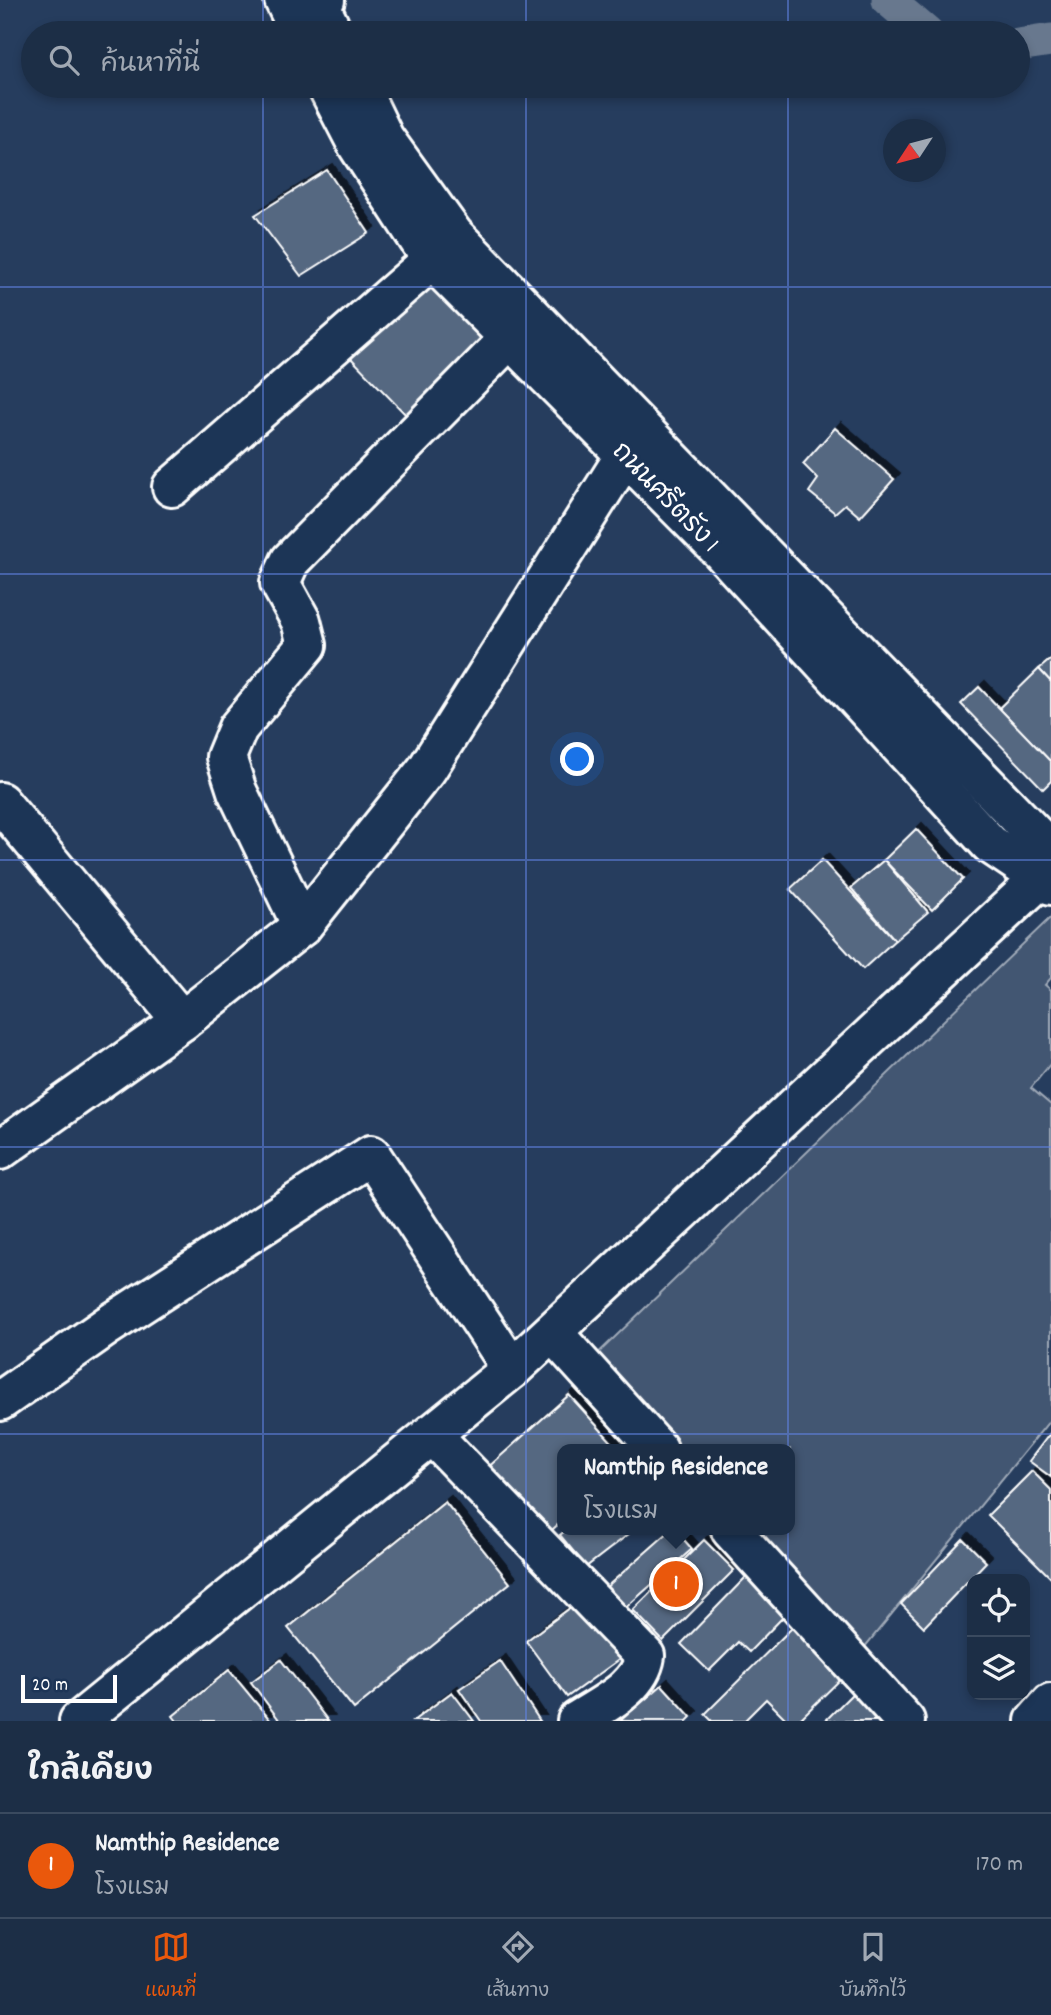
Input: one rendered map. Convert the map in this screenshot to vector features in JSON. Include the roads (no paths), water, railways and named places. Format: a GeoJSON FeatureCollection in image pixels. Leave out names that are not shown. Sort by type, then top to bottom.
{"type":"FeatureCollection","features":[{"type":"Feature","properties":{"kind":"street","name":"ถนนศรีตรัง 1"},"geometry":{"type":"LineString","coordinates":[[333,98],[358,146],[432,260],[721,551],[990,845],[1048,871]]}},
{"type":"Feature","properties":{"kind":"street","name":"ถนนศรีตรัง 1"},"geometry":{"type":"LineString","coordinates":[[365,98],[384,138],[454,235],[1048,871]]}},
{"type":"Feature","properties":{"kind":"street"},"geometry":{"type":"LineString","coordinates":[[172,487],[432,260]]}},
{"type":"Feature","properties":{"kind":"street"},"geometry":{"type":"LineString","coordinates":[[302,926],[237,791],[226,757],[238,728],[307,645],[301,621],[280,583],[290,561],[510,338]]}},
{"type":"Feature","properties":{"kind":"street"},"geometry":{"type":"LineString","coordinates":[[0,1150],[182,1021],[302,926],[427,769],[626,454]]}},
{"type":"Feature","properties":{"kind":"street"},"geometry":{"type":"LineString","coordinates":[[0,802],[182,1021]]}},
{"type":"Feature","properties":{"kind":"street"},"geometry":{"type":"LineString","coordinates":[[79,1721],[553,1333],[1048,871]]}},
{"type":"Feature","properties":{"kind":"street"},"geometry":{"type":"LineString","coordinates":[[0,1401],[107,1326],[371,1155],[512,1368]]}},
{"type":"Feature","properties":{"kind":"street"},"geometry":{"type":"LineString","coordinates":[[553,1333],[653,1444]]}},
{"type":"Feature","properties":{"kind":"street"},"geometry":{"type":"LineString","coordinates":[[431,1434],[645,1656],[642,1671],[629,1686],[578,1721]]}},
{"type":"Feature","properties":{"kind":"street"},"geometry":{"type":"LineString","coordinates":[[736,1535],[905,1721]]}},
{"type":"Feature","properties":{"kind":"street"},"geometry":{"type":"LineString","coordinates":[[1035,1721],[1051,1703]]}},
{"type":"Feature","properties":{"kind":"waterway"},"geometry":{"type":"LineString","coordinates":[[888,0],[913,21]]}},
{"type":"Feature","properties":{"kind":"waterway"},"geometry":{"type":"LineString","coordinates":[[1030,43],[1051,40]]}},
{"type":"Feature","properties":{"kind":"place","name":"Namthip Residence"},"geometry":{"type":"Point","coordinates":[676,1584]}}]}
